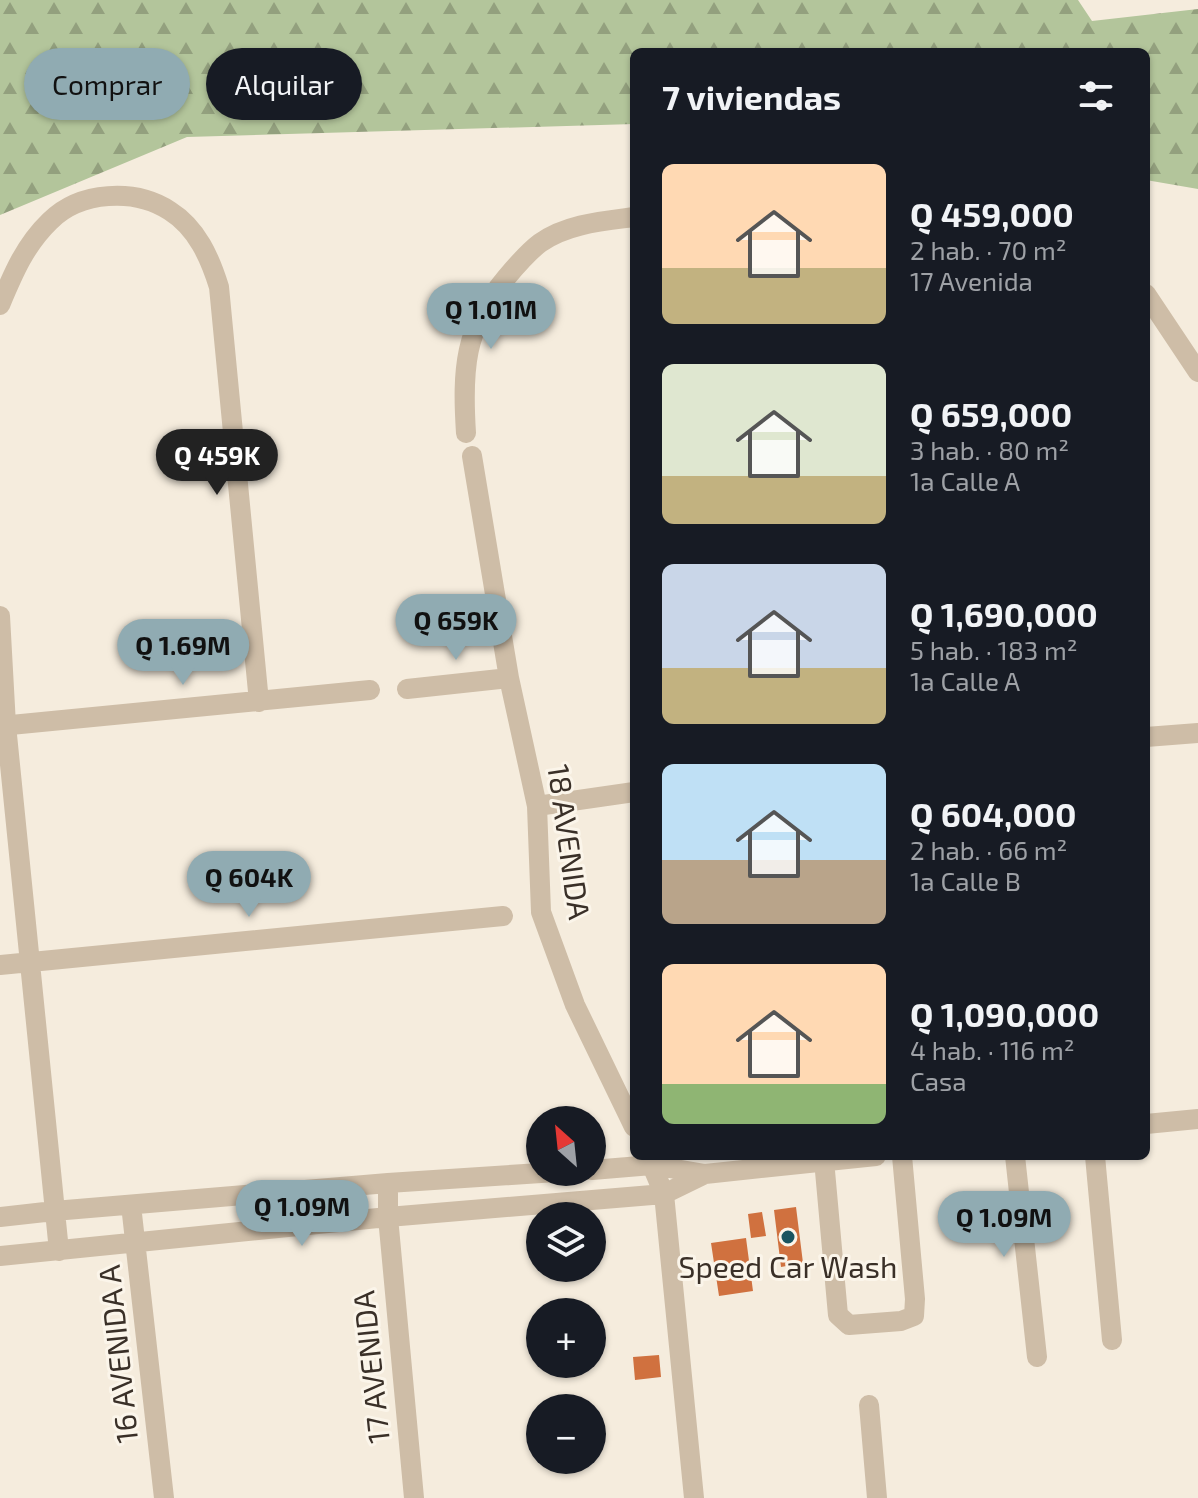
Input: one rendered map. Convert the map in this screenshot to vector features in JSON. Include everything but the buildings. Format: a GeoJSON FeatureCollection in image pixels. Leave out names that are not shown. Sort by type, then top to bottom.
{"type":"FeatureCollection","features":[{"type":"Feature","properties":{"kind":"street"},"geometry":{"type":"LineString","coordinates":[[0,305],[16,265],[52,219],[92,197],[146,200],[170,211],[191,230],[209,256],[219,287],[259,702]]}},
{"type":"Feature","properties":{"kind":"street"},"geometry":{"type":"LineString","coordinates":[[466,433],[463,388],[470,343],[487,301],[541,242],[584,224],[630,218]]}},
{"type":"Feature","properties":{"kind":"street"},"geometry":{"type":"LineString","coordinates":[[1150,300],[1198,372]]}},
{"type":"Feature","properties":{"kind":"street","name":"18 AVENIDA"},"geometry":{"type":"LineString","coordinates":[[472,456],[509,678],[537,806],[541,912],[575,1005],[630,1119]]}},
{"type":"Feature","properties":{"kind":"street","name":"16 AVENIDA A"},"geometry":{"type":"LineString","coordinates":[[0,616],[3,726],[59,1251]]}},
{"type":"Feature","properties":{"kind":"street"},"geometry":{"type":"LineString","coordinates":[[407,689],[509,678]]}},
{"type":"Feature","properties":{"kind":"street"},"geometry":{"type":"LineString","coordinates":[[3,726],[370,690]]}},
{"type":"Feature","properties":{"kind":"street"},"geometry":{"type":"LineString","coordinates":[[1150,737],[1198,733]]}},
{"type":"Feature","properties":{"kind":"street"},"geometry":{"type":"LineString","coordinates":[[537,806],[630,793]]}},
{"type":"Feature","properties":{"kind":"street"},"geometry":{"type":"LineString","coordinates":[[0,965],[503,916]]}},
{"type":"Feature","properties":{"kind":"street"},"geometry":{"type":"LineString","coordinates":[[1150,1124],[1198,1119]]}},
{"type":"Feature","properties":{"kind":"street"},"geometry":{"type":"LineString","coordinates":[[606,1168],[650,1160],[705,1174]]}},
{"type":"Feature","properties":{"kind":"street"},"geometry":{"type":"LineString","coordinates":[[650,1160],[664,1194],[694,1498]]}},
{"type":"Feature","properties":{"kind":"street"},"geometry":{"type":"LineString","coordinates":[[0,1256],[388,1217],[664,1194],[705,1174],[824,1160],[838,1315],[849,1325],[901,1321],[914,1316],[915,1299],[902,1160]]}},
{"type":"Feature","properties":{"kind":"street"},"geometry":{"type":"LineString","coordinates":[[1015,1160],[1037,1357]]}},
{"type":"Feature","properties":{"kind":"street"},"geometry":{"type":"LineString","coordinates":[[1095,1160],[1112,1340]]}},
{"type":"Feature","properties":{"kind":"street"},"geometry":{"type":"LineString","coordinates":[[0,1217],[526,1174]]}},
{"type":"Feature","properties":{"kind":"street","name":"17 AVENIDA"},"geometry":{"type":"LineString","coordinates":[[388,1183],[388,1217],[414,1498]]}},
{"type":"Feature","properties":{"kind":"street","name":"16 AVENIDA A"},"geometry":{"type":"LineString","coordinates":[[131,1205],[164,1498]]}},
{"type":"Feature","properties":{"kind":"street"},"geometry":{"type":"LineString","coordinates":[[869,1405],[877,1498]]}},
{"type":"Feature","properties":{"kind":"green space"},"geometry":{"type":"Polygon","coordinates":[[[0,0],[1078,0],[1092,21],[1198,9],[1198,189],[1150,181],[1150,48],[630,48],[630,124],[187,137],[0,215],[0,0]]]}},
{"type":"Feature","properties":{"kind":"place","name":"Speed Car Wash"},"geometry":{"type":"Point","coordinates":[788,1237]}}]}
